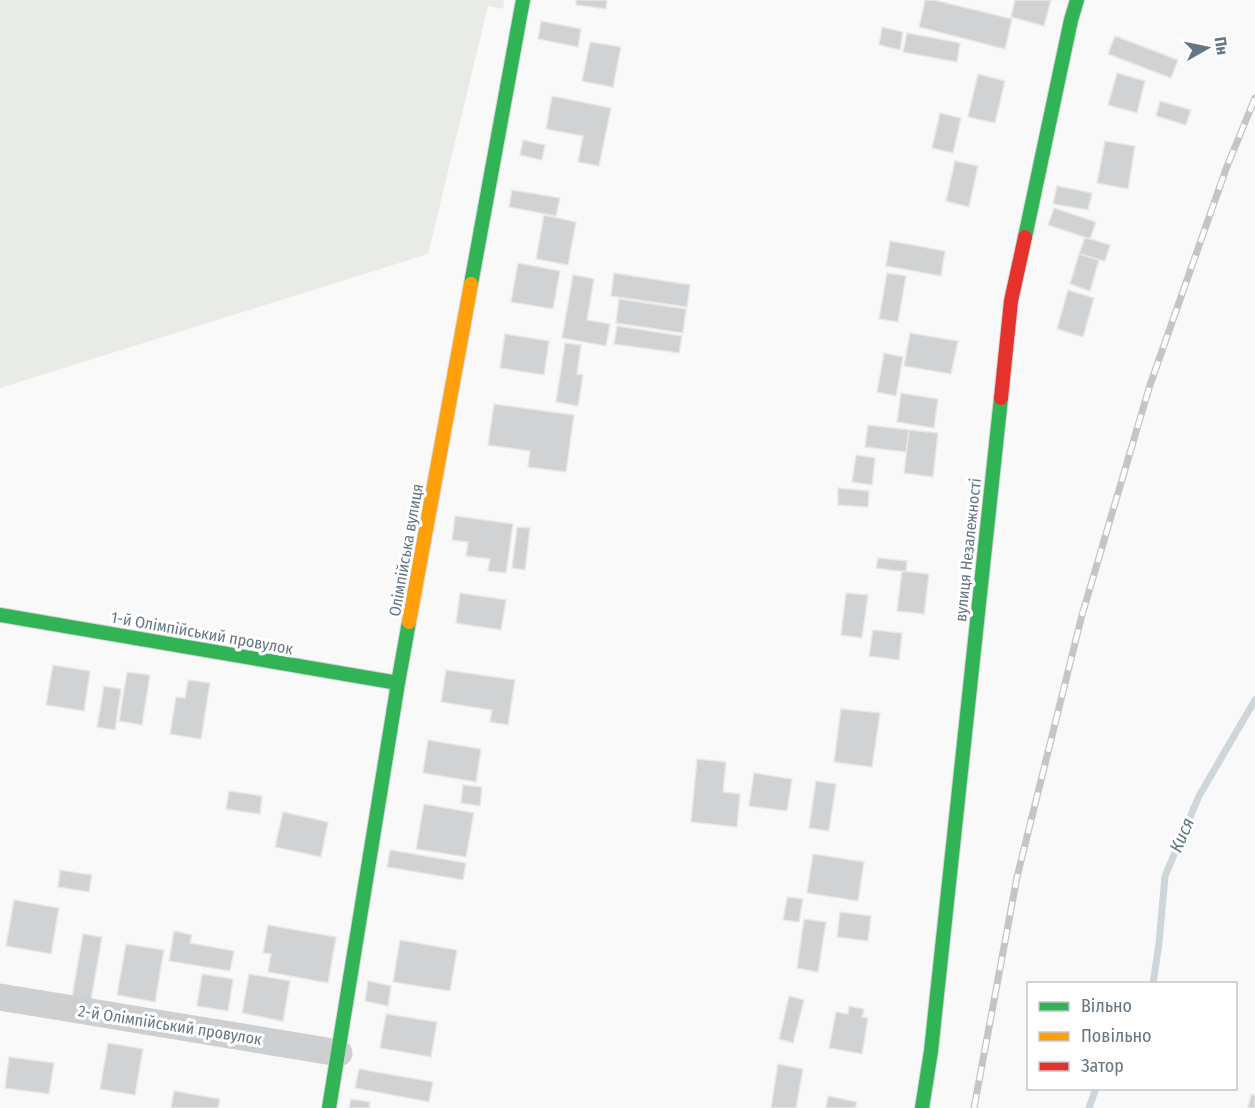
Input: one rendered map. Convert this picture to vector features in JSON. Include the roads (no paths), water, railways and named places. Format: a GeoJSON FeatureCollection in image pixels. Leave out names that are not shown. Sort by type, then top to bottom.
{"type":"FeatureCollection","features":[{"type":"Feature","properties":{"kind":"street","name":"Олімпійська вулиця"},"geometry":{"type":"LineString","coordinates":[[329,1108],[398,683],[523,0]]}},
{"type":"Feature","properties":{"kind":"street","name":"вулиця Незалежності"},"geometry":{"type":"LineString","coordinates":[[922,1108],[933,1039],[1011,301],[1077,0]]}},
{"type":"Feature","properties":{"kind":"street","name":"1-й Олімпійський провулок"},"geometry":{"type":"LineString","coordinates":[[0,615],[398,683]]}},
{"type":"Feature","properties":{"kind":"street","name":"2-й Олімпійський провулок"},"geometry":{"type":"LineString","coordinates":[[0,997],[339,1053]]}},
{"type":"Feature","properties":{"kind":"waterway","name":"Кися"},"geometry":{"type":"LineString","coordinates":[[1153,982],[1165,876],[1199,796],[1255,700]]}},
{"type":"Feature","properties":{"kind":"waterway","name":"Кися"},"geometry":{"type":"LineString","coordinates":[[1089,1108],[1095,1090]]}},
{"type":"Feature","properties":{"kind":"railway"},"geometry":{"type":"LineString","coordinates":[[974,1108],[1017,877],[1082,615],[1150,385],[1226,169],[1255,98]]}}]}
